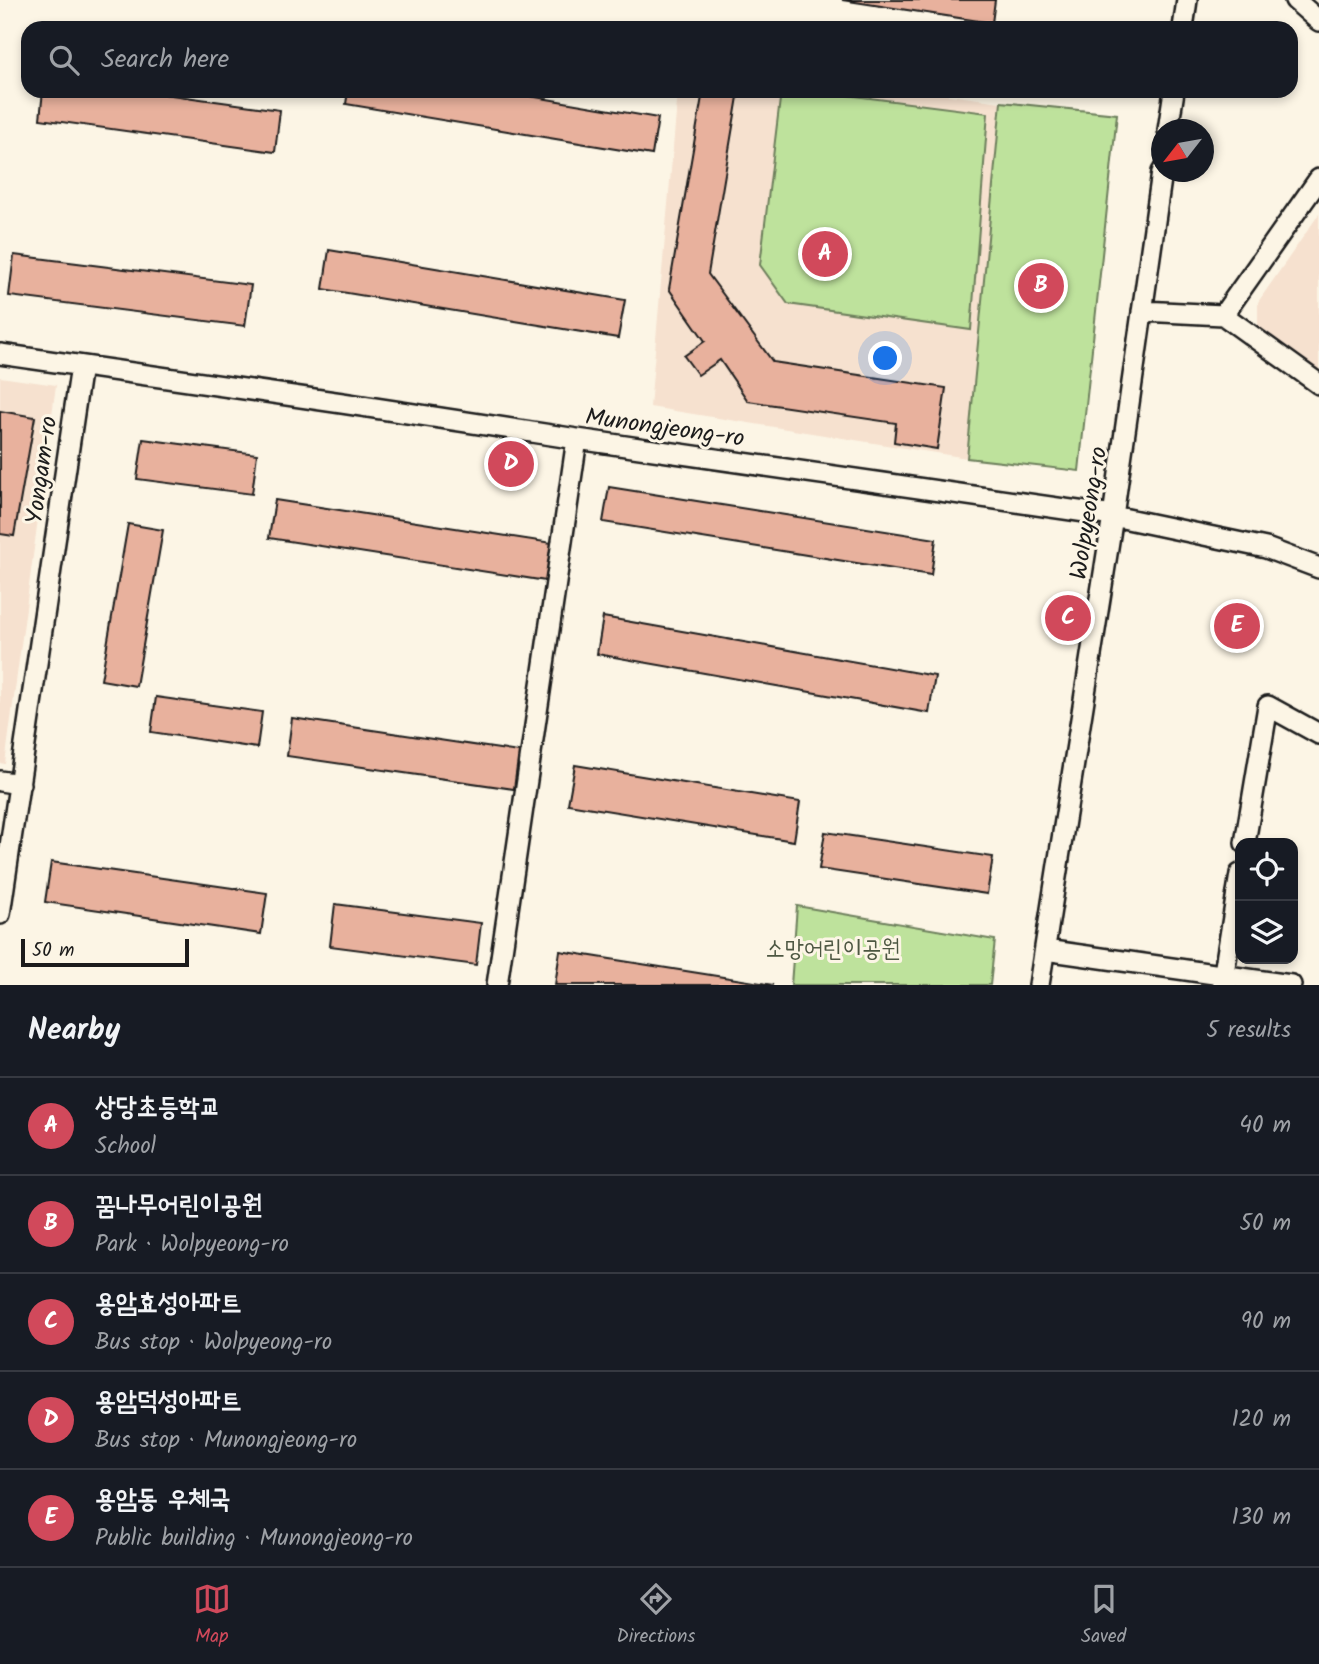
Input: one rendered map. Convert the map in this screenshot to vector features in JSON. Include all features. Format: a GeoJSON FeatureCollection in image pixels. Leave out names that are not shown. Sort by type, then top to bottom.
{"type":"FeatureCollection","features":[{"type":"Feature","properties":{"kind":"street"},"geometry":{"type":"LineString","coordinates":[[1184,21],[1187,0]]}},
{"type":"Feature","properties":{"kind":"street"},"geometry":{"type":"LineString","coordinates":[[1295,0],[1319,21]]}},
{"type":"Feature","properties":{"kind":"street"},"geometry":{"type":"LineString","coordinates":[[1170,119],[1173,98]]}},
{"type":"Feature","properties":{"kind":"street"},"geometry":{"type":"LineString","coordinates":[[1223,315],[1319,179]]}},
{"type":"Feature","properties":{"kind":"street","name":"Wolpyeong-ro"},"geometry":{"type":"LineString","coordinates":[[1039,985],[1113,516],[1161,182]]}},
{"type":"Feature","properties":{"kind":"street"},"geometry":{"type":"LineString","coordinates":[[1142,311],[1223,315],[1319,384]]}},
{"type":"Feature","properties":{"kind":"street","name":"Munongjeong-ro"},"geometry":{"type":"LineString","coordinates":[[0,354],[1113,516],[1266,548],[1319,568]]}},
{"type":"Feature","properties":{"kind":"street","name":"Yongam-ro"},"geometry":{"type":"LineString","coordinates":[[0,914],[80,366]]}},
{"type":"Feature","properties":{"kind":"street"},"geometry":{"type":"LineString","coordinates":[[497,985],[578,439]]}},
{"type":"Feature","properties":{"kind":"street"},"geometry":{"type":"LineString","coordinates":[[1246,838],[1268,706],[1319,734]]}},
{"type":"Feature","properties":{"kind":"street"},"geometry":{"type":"LineString","coordinates":[[0,781],[20,784]]}},
{"type":"Feature","properties":{"kind":"street"},"geometry":{"type":"LineString","coordinates":[[1223,980],[1236,901]]}},
{"type":"Feature","properties":{"kind":"street"},"geometry":{"type":"LineString","coordinates":[[1045,950],[1223,980],[1291,985]]}},
{"type":"Feature","properties":{"kind":"shaded area"},"geometry":{"type":"Polygon","coordinates":[[[677,98],[971,98],[1001,102],[967,458],[650,407],[677,98]]]}},
{"type":"Feature","properties":{"kind":"shaded area"},"geometry":{"type":"Polygon","coordinates":[[[1319,214],[1319,371],[1258,326],[1258,302],[1319,214]]]}},
{"type":"Feature","properties":{"kind":"shaded area"},"geometry":{"type":"Polygon","coordinates":[[[0,377],[56,385],[5,764],[0,763],[0,377]]]}},
{"type":"Feature","properties":{"kind":"green space"},"geometry":{"type":"Polygon","coordinates":[[[780,98],[870,98],[988,113],[971,330],[788,304],[760,265],[780,98]]]}},
{"type":"Feature","properties":{"kind":"green space"},"geometry":{"type":"Polygon","coordinates":[[[1001,102],[1117,114],[1079,471],[967,458],[1001,102]]]}},
{"type":"Feature","properties":{"kind":"green space","name":"소망어린이공원"},"geometry":{"type":"Polygon","coordinates":[[[797,906],[995,940],[990,985],[791,985],[797,906]]]}},
{"type":"Feature","properties":{"kind":"building"},"geometry":{"type":"Polygon","coordinates":[[[842,0],[995,0],[992,21],[842,0]]]}},
{"type":"Feature","properties":{"kind":"building"},"geometry":{"type":"Polygon","coordinates":[[[42,98],[193,98],[280,110],[275,152],[40,119],[42,98]]]}},
{"type":"Feature","properties":{"kind":"building"},"geometry":{"type":"Polygon","coordinates":[[[347,98],[541,98],[658,118],[652,155],[346,104],[347,98]]]}},
{"type":"Feature","properties":{"kind":"building"},"geometry":{"type":"Polygon","coordinates":[[[702,98],[738,98],[708,274],[773,362],[946,388],[937,449],[894,442],[896,423],[748,401],[720,360],[698,375],[684,356],[705,341],[669,289],[702,98]]]}},
{"type":"Feature","properties":{"kind":"building"},"geometry":{"type":"Polygon","coordinates":[[[329,250],[625,300],[618,338],[323,289],[329,250]]]}},
{"type":"Feature","properties":{"kind":"building"},"geometry":{"type":"Polygon","coordinates":[[[14,255],[251,285],[245,326],[9,296],[14,255]]]}},
{"type":"Feature","properties":{"kind":"building"},"geometry":{"type":"Polygon","coordinates":[[[0,411],[35,417],[14,536],[0,534],[0,411]]]}},
{"type":"Feature","properties":{"kind":"building"},"geometry":{"type":"Polygon","coordinates":[[[143,439],[257,454],[252,494],[137,479],[143,439]]]}},
{"type":"Feature","properties":{"kind":"building"},"geometry":{"type":"Polygon","coordinates":[[[609,487],[936,539],[931,575],[603,522],[609,487]]]}},
{"type":"Feature","properties":{"kind":"building"},"geometry":{"type":"Polygon","coordinates":[[[275,500],[552,543],[546,581],[269,538],[275,500]]]}},
{"type":"Feature","properties":{"kind":"building"},"geometry":{"type":"Polygon","coordinates":[[[128,524],[163,530],[136,686],[101,680],[128,524]]]}},
{"type":"Feature","properties":{"kind":"building"},"geometry":{"type":"Polygon","coordinates":[[[603,617],[935,676],[929,713],[597,654],[603,617]]]}},
{"type":"Feature","properties":{"kind":"building"},"geometry":{"type":"Polygon","coordinates":[[[156,697],[262,712],[257,748],[151,732],[156,697]]]}},
{"type":"Feature","properties":{"kind":"building"},"geometry":{"type":"Polygon","coordinates":[[[292,718],[519,752],[514,789],[287,756],[292,718]]]}},
{"type":"Feature","properties":{"kind":"building"},"geometry":{"type":"Polygon","coordinates":[[[575,765],[800,802],[794,841],[568,804],[575,765]]]}},
{"type":"Feature","properties":{"kind":"building"},"geometry":{"type":"Polygon","coordinates":[[[825,832],[993,857],[987,894],[819,869],[825,832]]]}},
{"type":"Feature","properties":{"kind":"building"},"geometry":{"type":"Polygon","coordinates":[[[51,862],[267,893],[261,934],[45,902],[51,862]]]}},
{"type":"Feature","properties":{"kind":"building"},"geometry":{"type":"Polygon","coordinates":[[[335,904],[481,923],[476,965],[330,946],[335,904]]]}},
{"type":"Feature","properties":{"kind":"building"},"geometry":{"type":"Polygon","coordinates":[[[560,951],[773,985],[555,985],[560,951]]]}},
{"type":"Feature","properties":{"kind":"place","name":"상당초등학교"},"geometry":{"type":"Point","coordinates":[825,254]}},
{"type":"Feature","properties":{"kind":"place","name":"꿈나무어린이공원"},"geometry":{"type":"Point","coordinates":[1041,286]}},
{"type":"Feature","properties":{"kind":"place","name":"용암덕성아파트"},"geometry":{"type":"Point","coordinates":[511,464]}},
{"type":"Feature","properties":{"kind":"place","name":"용암효성아파트"},"geometry":{"type":"Point","coordinates":[1068,618]}},
{"type":"Feature","properties":{"kind":"place","name":"용암동 우체국"},"geometry":{"type":"Point","coordinates":[1237,626]}}]}
